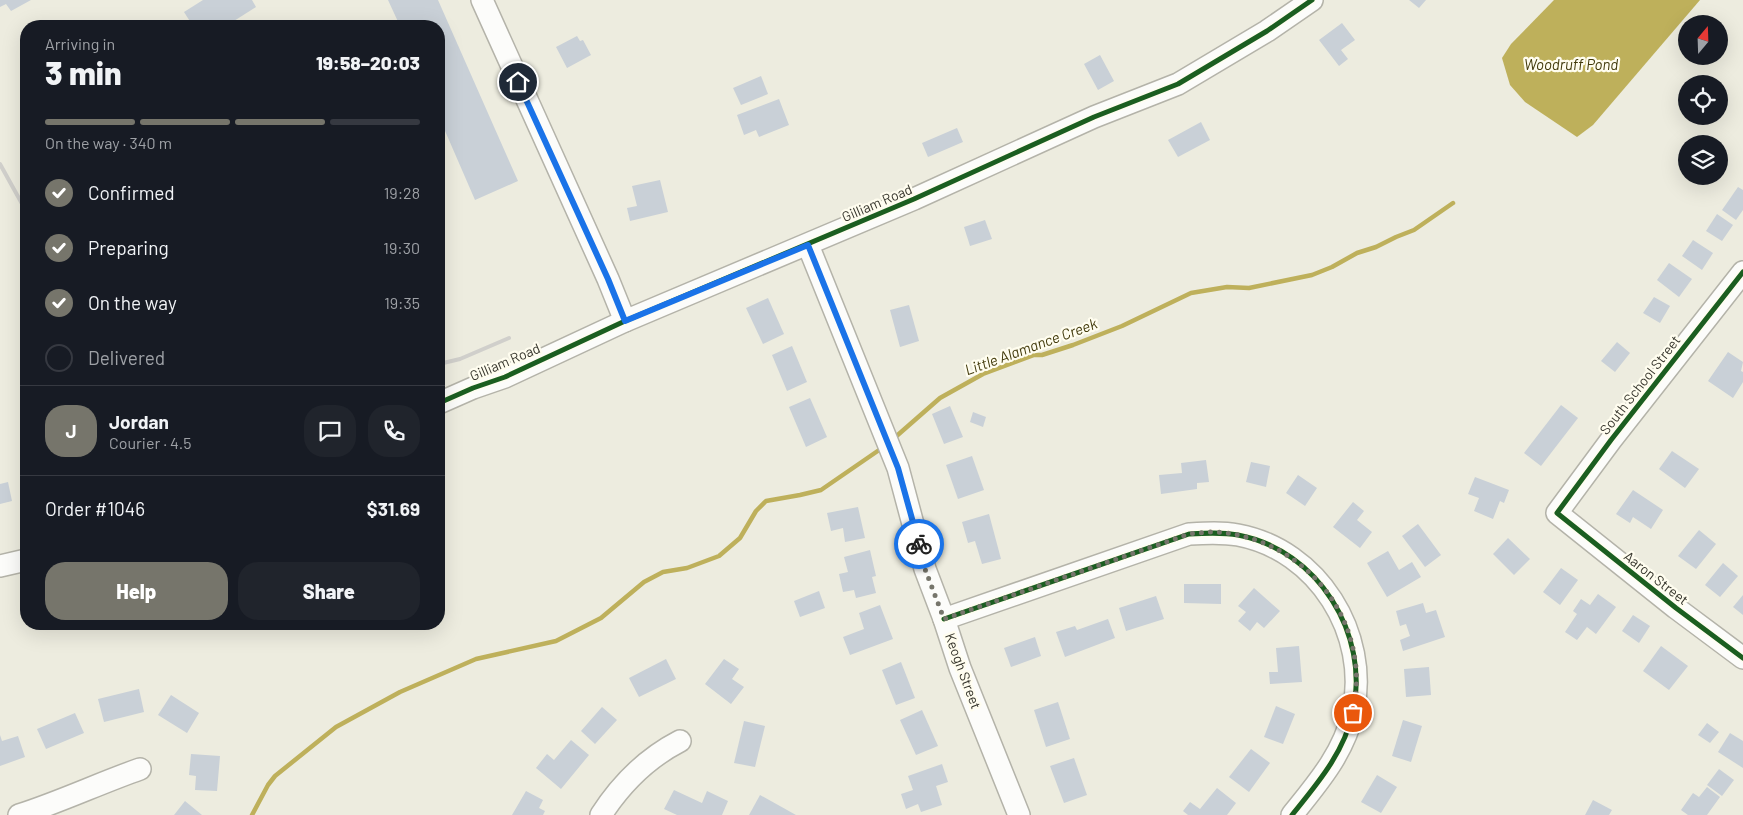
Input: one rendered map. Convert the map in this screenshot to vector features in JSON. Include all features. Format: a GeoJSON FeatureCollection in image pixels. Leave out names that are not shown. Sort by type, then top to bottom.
{"type":"FeatureCollection","features":[{"type":"Feature","properties":{"kind":"street"},"geometry":{"type":"LineString","coordinates":[[482,0],[608,279],[625,321]]}},
{"type":"Feature","properties":{"kind":"street","name":"Gilliam Road"},"geometry":{"type":"LineString","coordinates":[[445,400],[505,377],[625,321],[914,199],[1094,117],[1178,84],[1267,31],[1312,0]]}},
{"type":"Feature","properties":{"kind":"street","name":"Keogh Street"},"geometry":{"type":"LineString","coordinates":[[808,245],[898,468],[925,569],[960,668],[1019,815]]}},
{"type":"Feature","properties":{"kind":"street","name":"South School Street"},"geometry":{"type":"LineString","coordinates":[[1557,513],[1617,432],[1743,272]]}},
{"type":"Feature","properties":{"kind":"street","name":"Aaron Street"},"geometry":{"type":"LineString","coordinates":[[1557,513],[1676,608],[1743,658]]}},
{"type":"Feature","properties":{"kind":"street"},"geometry":{"type":"LineString","coordinates":[[944,619],[1189,534],[1214,532],[1240,535],[1282,551],[1297,561],[1321,584],[1338,608],[1349,633],[1357,677],[1353,713],[1345,739],[1329,769],[1292,815]]}},
{"type":"Feature","properties":{"kind":"street"},"geometry":{"type":"LineString","coordinates":[[0,566],[20,561]]}},
{"type":"Feature","properties":{"kind":"street"},"geometry":{"type":"LineString","coordinates":[[601,815],[632,775],[651,758],[680,741]]}},
{"type":"Feature","properties":{"kind":"street"},"geometry":{"type":"LineString","coordinates":[[19,815],[51,810],[97,784],[140,769]]}},
{"type":"Feature","properties":{"kind":"water","name":"Woodruff Pond"},"geometry":{"type":"Polygon","coordinates":[[[1554,0],[1700,0],[1687,15],[1678,15],[1678,26],[1593,125],[1577,137],[1525,102],[1510,85],[1502,58],[1511,44],[1554,0]]]}},
{"type":"Feature","properties":{"kind":"building"},"geometry":{"type":"Polygon","coordinates":[[[0,0],[31,0],[11,11],[6,4],[0,7],[0,0]]]}},
{"type":"Feature","properties":{"kind":"building"},"geometry":{"type":"Polygon","coordinates":[[[203,0],[252,0],[256,7],[235,20],[189,20],[184,12],[203,0]]]}},
{"type":"Feature","properties":{"kind":"building"},"geometry":{"type":"Polygon","coordinates":[[[388,0],[438,0],[518,181],[475,200],[445,131],[445,20],[397,20],[388,0]]]}},
{"type":"Feature","properties":{"kind":"building"},"geometry":{"type":"Polygon","coordinates":[[[1409,0],[1426,0],[1419,8],[1409,0]]]}},
{"type":"Feature","properties":{"kind":"building"},"geometry":{"type":"Polygon","coordinates":[[[1342,23],[1355,40],[1341,50],[1348,59],[1339,66],[1319,40],[1342,23]]]}},
{"type":"Feature","properties":{"kind":"building"},"geometry":{"type":"Polygon","coordinates":[[[577,36],[580,41],[583,40],[591,55],[567,68],[556,47],[577,36]]]}},
{"type":"Feature","properties":{"kind":"building"},"geometry":{"type":"Polygon","coordinates":[[[1100,55],[1114,81],[1098,90],[1084,64],[1100,55]]]}},
{"type":"Feature","properties":{"kind":"building"},"geometry":{"type":"Polygon","coordinates":[[[761,76],[768,94],[741,105],[733,88],[761,76]]]}},
{"type":"Feature","properties":{"kind":"building"},"geometry":{"type":"Polygon","coordinates":[[[779,99],[789,125],[759,137],[756,130],[744,135],[737,115],[779,99]]]}},
{"type":"Feature","properties":{"kind":"building"},"geometry":{"type":"Polygon","coordinates":[[[1201,122],[1210,140],[1178,157],[1168,140],[1201,122]]]}},
{"type":"Feature","properties":{"kind":"building"},"geometry":{"type":"Polygon","coordinates":[[[957,128],[963,142],[928,157],[922,143],[957,128]]]}},
{"type":"Feature","properties":{"kind":"building"},"geometry":{"type":"Polygon","coordinates":[[[660,180],[668,212],[630,221],[627,208],[637,206],[632,186],[660,180]]]}},
{"type":"Feature","properties":{"kind":"building"},"geometry":{"type":"Polygon","coordinates":[[[1738,187],[1743,190],[1743,210],[1736,220],[1722,210],[1738,187]]]}},
{"type":"Feature","properties":{"kind":"building"},"geometry":{"type":"Polygon","coordinates":[[[1717,214],[1733,225],[1722,241],[1706,231],[1717,214]]]}},
{"type":"Feature","properties":{"kind":"building"},"geometry":{"type":"Polygon","coordinates":[[[985,220],[992,239],[970,246],[964,227],[985,220]]]}},
{"type":"Feature","properties":{"kind":"building"},"geometry":{"type":"Polygon","coordinates":[[[1693,240],[1713,253],[1702,270],[1682,256],[1693,240]]]}},
{"type":"Feature","properties":{"kind":"building"},"geometry":{"type":"Polygon","coordinates":[[[1669,263],[1692,279],[1679,297],[1657,280],[1669,263]]]}},
{"type":"Feature","properties":{"kind":"building"},"geometry":{"type":"Polygon","coordinates":[[[1654,297],[1670,306],[1660,323],[1643,313],[1654,297]]]}},
{"type":"Feature","properties":{"kind":"building"},"geometry":{"type":"Polygon","coordinates":[[[768,298],[784,334],[763,344],[746,308],[768,298]]]}},
{"type":"Feature","properties":{"kind":"building"},"geometry":{"type":"Polygon","coordinates":[[[909,305],[919,341],[900,347],[890,310],[909,305]]]}},
{"type":"Feature","properties":{"kind":"building"},"geometry":{"type":"Polygon","coordinates":[[[1617,342],[1630,353],[1615,372],[1601,361],[1617,342]]]}},
{"type":"Feature","properties":{"kind":"building"},"geometry":{"type":"Polygon","coordinates":[[[792,346],[807,382],[787,391],[772,355],[792,346]]]}},
{"type":"Feature","properties":{"kind":"building"},"geometry":{"type":"Polygon","coordinates":[[[1728,352],[1743,362],[1741,371],[1743,372],[1743,382],[1733,398],[1708,381],[1728,352]]]}},
{"type":"Feature","properties":{"kind":"building"},"geometry":{"type":"Polygon","coordinates":[[[810,398],[827,437],[806,447],[789,407],[810,398]]]}},
{"type":"Feature","properties":{"kind":"building"},"geometry":{"type":"Polygon","coordinates":[[[1561,405],[1578,418],[1541,466],[1524,453],[1561,405]]]}},
{"type":"Feature","properties":{"kind":"building"},"geometry":{"type":"Polygon","coordinates":[[[950,406],[963,437],[944,444],[932,414],[950,406]]]}},
{"type":"Feature","properties":{"kind":"building"},"geometry":{"type":"Polygon","coordinates":[[[973,412],[986,417],[983,427],[970,422],[973,412]]]}},
{"type":"Feature","properties":{"kind":"building"},"geometry":{"type":"Polygon","coordinates":[[[1672,451],[1699,469],[1685,488],[1659,469],[1672,451]]]}},
{"type":"Feature","properties":{"kind":"building"},"geometry":{"type":"Polygon","coordinates":[[[972,456],[984,490],[958,499],[946,465],[972,456]]]}},
{"type":"Feature","properties":{"kind":"building"},"geometry":{"type":"Polygon","coordinates":[[[1206,460],[1209,482],[1197,483],[1197,489],[1161,494],[1159,475],[1182,473],[1181,463],[1206,460]]]}},
{"type":"Feature","properties":{"kind":"building"},"geometry":{"type":"Polygon","coordinates":[[[1251,462],[1270,466],[1266,487],[1246,482],[1251,462]]]}},
{"type":"Feature","properties":{"kind":"building"},"geometry":{"type":"Polygon","coordinates":[[[1298,475],[1317,488],[1305,506],[1286,493],[1298,475]]]}},
{"type":"Feature","properties":{"kind":"building"},"geometry":{"type":"Polygon","coordinates":[[[1475,477],[1509,490],[1504,503],[1500,501],[1493,519],[1474,511],[1479,498],[1468,494],[1475,477]]]}},
{"type":"Feature","properties":{"kind":"building"},"geometry":{"type":"Polygon","coordinates":[[[8,482],[12,501],[0,504],[0,484],[8,482]]]}},
{"type":"Feature","properties":{"kind":"building"},"geometry":{"type":"Polygon","coordinates":[[[1633,490],[1663,510],[1651,529],[1633,517],[1630,523],[1616,514],[1633,490]]]}},
{"type":"Feature","properties":{"kind":"building"},"geometry":{"type":"Polygon","coordinates":[[[1353,502],[1364,511],[1357,520],[1372,532],[1360,548],[1333,527],[1353,502]]]}},
{"type":"Feature","properties":{"kind":"building"},"geometry":{"type":"Polygon","coordinates":[[[858,507],[865,538],[845,542],[843,528],[831,531],[827,513],[858,507]]]}},
{"type":"Feature","properties":{"kind":"building"},"geometry":{"type":"Polygon","coordinates":[[[989,514],[1001,559],[982,564],[975,541],[968,543],[962,522],[989,514]]]}},
{"type":"Feature","properties":{"kind":"building"},"geometry":{"type":"Polygon","coordinates":[[[1418,524],[1441,555],[1425,567],[1402,536],[1418,524]]]}},
{"type":"Feature","properties":{"kind":"building"},"geometry":{"type":"Polygon","coordinates":[[[1699,530],[1716,544],[1696,569],[1678,556],[1699,530]]]}},
{"type":"Feature","properties":{"kind":"building"},"geometry":{"type":"Polygon","coordinates":[[[1508,538],[1530,559],[1514,575],[1493,554],[1508,538]]]}},
{"type":"Feature","properties":{"kind":"building"},"geometry":{"type":"Polygon","coordinates":[[[870,550],[876,576],[872,577],[876,593],[856,598],[854,590],[843,592],[839,574],[848,572],[844,557],[870,550]]]}},
{"type":"Feature","properties":{"kind":"building"},"geometry":{"type":"Polygon","coordinates":[[[1388,551],[1399,570],[1412,562],[1421,577],[1387,597],[1367,563],[1388,551]]]}},
{"type":"Feature","properties":{"kind":"building"},"geometry":{"type":"Polygon","coordinates":[[[1723,563],[1738,576],[1720,597],[1705,585],[1723,563]]]}},
{"type":"Feature","properties":{"kind":"building"},"geometry":{"type":"Polygon","coordinates":[[[1561,568],[1578,580],[1560,605],[1543,592],[1561,568]]]}},
{"type":"Feature","properties":{"kind":"building"},"geometry":{"type":"Polygon","coordinates":[[[1184,584],[1221,584],[1221,604],[1184,603],[1184,584]]]}},
{"type":"Feature","properties":{"kind":"building"},"geometry":{"type":"Polygon","coordinates":[[[1254,588],[1280,611],[1264,628],[1257,622],[1250,631],[1238,621],[1246,612],[1238,606],[1254,588]]]}},
{"type":"Feature","properties":{"kind":"building"},"geometry":{"type":"Polygon","coordinates":[[[819,591],[825,608],[800,617],[794,601],[819,591]]]}},
{"type":"Feature","properties":{"kind":"building"},"geometry":{"type":"Polygon","coordinates":[[[1598,594],[1616,607],[1596,634],[1587,627],[1577,640],[1565,632],[1577,614],[1573,611],[1581,599],[1590,605],[1598,594]]]}},
{"type":"Feature","properties":{"kind":"building"},"geometry":{"type":"Polygon","coordinates":[[[1743,595],[1743,615],[1733,607],[1743,595]]]}},
{"type":"Feature","properties":{"kind":"building"},"geometry":{"type":"Polygon","coordinates":[[[1156,596],[1164,619],[1126,631],[1119,608],[1156,596]]]}},
{"type":"Feature","properties":{"kind":"building"},"geometry":{"type":"Polygon","coordinates":[[[1423,603],[1426,613],[1436,610],[1445,637],[1403,651],[1400,640],[1410,636],[1406,624],[1400,626],[1396,611],[1423,603]]]}},
{"type":"Feature","properties":{"kind":"building"},"geometry":{"type":"Polygon","coordinates":[[[880,605],[893,639],[850,655],[843,637],[864,629],[859,613],[880,605]]]}},
{"type":"Feature","properties":{"kind":"building"},"geometry":{"type":"Polygon","coordinates":[[[1633,615],[1650,626],[1639,643],[1622,631],[1633,615]]]}},
{"type":"Feature","properties":{"kind":"building"},"geometry":{"type":"Polygon","coordinates":[[[1108,619],[1115,638],[1065,657],[1056,632],[1075,626],[1077,630],[1108,619]]]}},
{"type":"Feature","properties":{"kind":"building"},"geometry":{"type":"Polygon","coordinates":[[[1035,637],[1041,656],[1011,667],[1004,648],[1035,637]]]}},
{"type":"Feature","properties":{"kind":"building"},"geometry":{"type":"Polygon","coordinates":[[[1299,646],[1302,682],[1270,684],[1269,672],[1278,672],[1276,648],[1299,646]]]}},
{"type":"Feature","properties":{"kind":"building"},"geometry":{"type":"Polygon","coordinates":[[[1661,646],[1688,666],[1669,690],[1643,671],[1661,646]]]}},
{"type":"Feature","properties":{"kind":"building"},"geometry":{"type":"Polygon","coordinates":[[[666,659],[676,679],[639,697],[629,678],[666,659]]]}},
{"type":"Feature","properties":{"kind":"building"},"geometry":{"type":"Polygon","coordinates":[[[724,659],[739,669],[732,679],[744,687],[731,704],[705,684],[724,659]]]}},
{"type":"Feature","properties":{"kind":"building"},"geometry":{"type":"Polygon","coordinates":[[[901,662],[915,698],[896,705],[882,670],[901,662]]]}},
{"type":"Feature","properties":{"kind":"building"},"geometry":{"type":"Polygon","coordinates":[[[1429,667],[1431,695],[1406,697],[1404,669],[1429,667]]]}},
{"type":"Feature","properties":{"kind":"building"},"geometry":{"type":"Polygon","coordinates":[[[139,689],[144,712],[104,722],[98,699],[139,689]]]}},
{"type":"Feature","properties":{"kind":"building"},"geometry":{"type":"Polygon","coordinates":[[[171,695],[199,713],[187,733],[158,715],[171,695]]]}},
{"type":"Feature","properties":{"kind":"building"},"geometry":{"type":"Polygon","coordinates":[[[1058,702],[1070,739],[1046,747],[1034,710],[1058,702]]]}},
{"type":"Feature","properties":{"kind":"building"},"geometry":{"type":"Polygon","coordinates":[[[1276,706],[1295,714],[1283,744],[1264,737],[1276,706]]]}},
{"type":"Feature","properties":{"kind":"building"},"geometry":{"type":"Polygon","coordinates":[[[602,707],[617,720],[595,744],[581,731],[602,707]]]}},
{"type":"Feature","properties":{"kind":"building"},"geometry":{"type":"Polygon","coordinates":[[[922,710],[938,746],[916,755],[900,720],[922,710]]]}},
{"type":"Feature","properties":{"kind":"building"},"geometry":{"type":"Polygon","coordinates":[[[75,713],[84,733],[46,749],[37,729],[75,713]]]}},
{"type":"Feature","properties":{"kind":"building"},"geometry":{"type":"Polygon","coordinates":[[[1403,720],[1422,726],[1411,762],[1392,756],[1403,720]]]}},
{"type":"Feature","properties":{"kind":"building"},"geometry":{"type":"Polygon","coordinates":[[[744,721],[765,726],[755,767],[734,763],[744,721]]]}},
{"type":"Feature","properties":{"kind":"building"},"geometry":{"type":"Polygon","coordinates":[[[1707,723],[1719,732],[1710,743],[1698,735],[1707,723]]]}},
{"type":"Feature","properties":{"kind":"building"},"geometry":{"type":"Polygon","coordinates":[[[1730,733],[1743,741],[1743,768],[1718,752],[1730,733]]]}},
{"type":"Feature","properties":{"kind":"building"},"geometry":{"type":"Polygon","coordinates":[[[0,735],[2,741],[18,736],[25,757],[0,766],[0,735]]]}},
{"type":"Feature","properties":{"kind":"building"},"geometry":{"type":"Polygon","coordinates":[[[571,740],[589,755],[561,789],[536,768],[547,754],[554,760],[571,740]]]}},
{"type":"Feature","properties":{"kind":"building"},"geometry":{"type":"Polygon","coordinates":[[[1251,749],[1270,763],[1249,792],[1229,777],[1251,749]]]}},
{"type":"Feature","properties":{"kind":"building"},"geometry":{"type":"Polygon","coordinates":[[[191,754],[220,756],[217,791],[195,790],[196,776],[189,775],[191,754]]]}},
{"type":"Feature","properties":{"kind":"building"},"geometry":{"type":"Polygon","coordinates":[[[1074,758],[1087,795],[1064,803],[1050,766],[1074,758]]]}},
{"type":"Feature","properties":{"kind":"building"},"geometry":{"type":"Polygon","coordinates":[[[942,764],[948,782],[936,786],[942,805],[921,812],[918,804],[906,809],[901,794],[913,790],[908,776],[942,764]]]}},
{"type":"Feature","properties":{"kind":"building"},"geometry":{"type":"Polygon","coordinates":[[[1719,769],[1734,780],[1722,796],[1707,785],[1719,769]]]}},
{"type":"Feature","properties":{"kind":"building"},"geometry":{"type":"Polygon","coordinates":[[[1377,775],[1397,787],[1381,813],[1361,802],[1377,775]]]}},
{"type":"Feature","properties":{"kind":"building"},"geometry":{"type":"Polygon","coordinates":[[[1707,787],[1720,797],[1707,815],[1688,815],[1681,810],[1693,793],[1699,797],[1707,787]]]}},
{"type":"Feature","properties":{"kind":"building"},"geometry":{"type":"Polygon","coordinates":[[[1217,788],[1236,803],[1227,815],[1188,815],[1183,811],[1190,802],[1200,809],[1217,788]]]}},
{"type":"Feature","properties":{"kind":"building"},"geometry":{"type":"Polygon","coordinates":[[[674,790],[702,803],[707,791],[728,801],[722,815],[677,815],[664,809],[674,790]]]}},
{"type":"Feature","properties":{"kind":"building"},"geometry":{"type":"Polygon","coordinates":[[[526,791],[543,800],[539,808],[545,811],[543,815],[512,815],[526,791]]]}},
{"type":"Feature","properties":{"kind":"building"},"geometry":{"type":"Polygon","coordinates":[[[760,795],[796,815],[749,815],[760,795]]]}},
{"type":"Feature","properties":{"kind":"building"},"geometry":{"type":"Polygon","coordinates":[[[1593,800],[1612,810],[1609,815],[1585,815],[1593,800]]]}},
{"type":"Feature","properties":{"kind":"building"},"geometry":{"type":"Polygon","coordinates":[[[185,801],[202,815],[174,815],[185,801]]]}},
{"type":"Feature","properties":{"kind":"waterway","name":"Little Alamance Creek"},"geometry":{"type":"LineString","coordinates":[[892,440],[940,398],[983,374],[1034,355],[1042,355],[1073,345],[1122,326],[1191,293],[1227,287],[1249,288],[1312,275],[1332,267],[1357,253],[1376,247],[1414,230],[1453,203]]}},
{"type":"Feature","properties":{"kind":"waterway","name":"Little Alamance Creek"},"geometry":{"type":"LineString","coordinates":[[252,815],[275,776],[336,727],[400,692],[476,659],[556,641],[601,618],[644,582],[663,572],[687,568],[719,556],[740,538],[756,511],[766,501],[821,490],[882,448]]}},
{"type":"Feature","properties":{"kind":"railway"},"geometry":{"type":"LineString","coordinates":[[0,164],[20,200]]}},
{"type":"Feature","properties":{"kind":"railway"},"geometry":{"type":"LineString","coordinates":[[445,363],[460,359],[509,338]]}},
{"type":"Feature","properties":{"kind":"cycle path"},"geometry":{"type":"LineString","coordinates":[[445,400],[505,377],[625,321],[914,199],[1094,117],[1178,84],[1267,31],[1312,0]]}},
{"type":"Feature","properties":{"kind":"cycle path"},"geometry":{"type":"LineString","coordinates":[[1743,272],[1611,440],[1557,513],[1676,608],[1743,658]]}},
{"type":"Feature","properties":{"kind":"cycle path"},"geometry":{"type":"LineString","coordinates":[[944,619],[1189,534],[1220,533],[1238,535],[1267,544],[1292,558],[1314,577],[1332,600],[1345,626],[1353,654],[1356,683],[1353,712],[1343,741],[1311,792],[1292,815]]}},
{"type":"Feature","properties":{"kind":"way so far"},"geometry":{"type":"LineString","coordinates":[[919,544],[925,569],[944,619],[1189,534],[1214,532],[1240,535],[1265,543],[1297,561],[1321,584],[1338,608],[1349,633],[1355,660],[1357,677],[1353,713]]}},
{"type":"Feature","properties":{"kind":"route"},"geometry":{"type":"LineString","coordinates":[[518,82],[608,279],[625,321],[808,245],[898,468],[919,544]]}}]}
